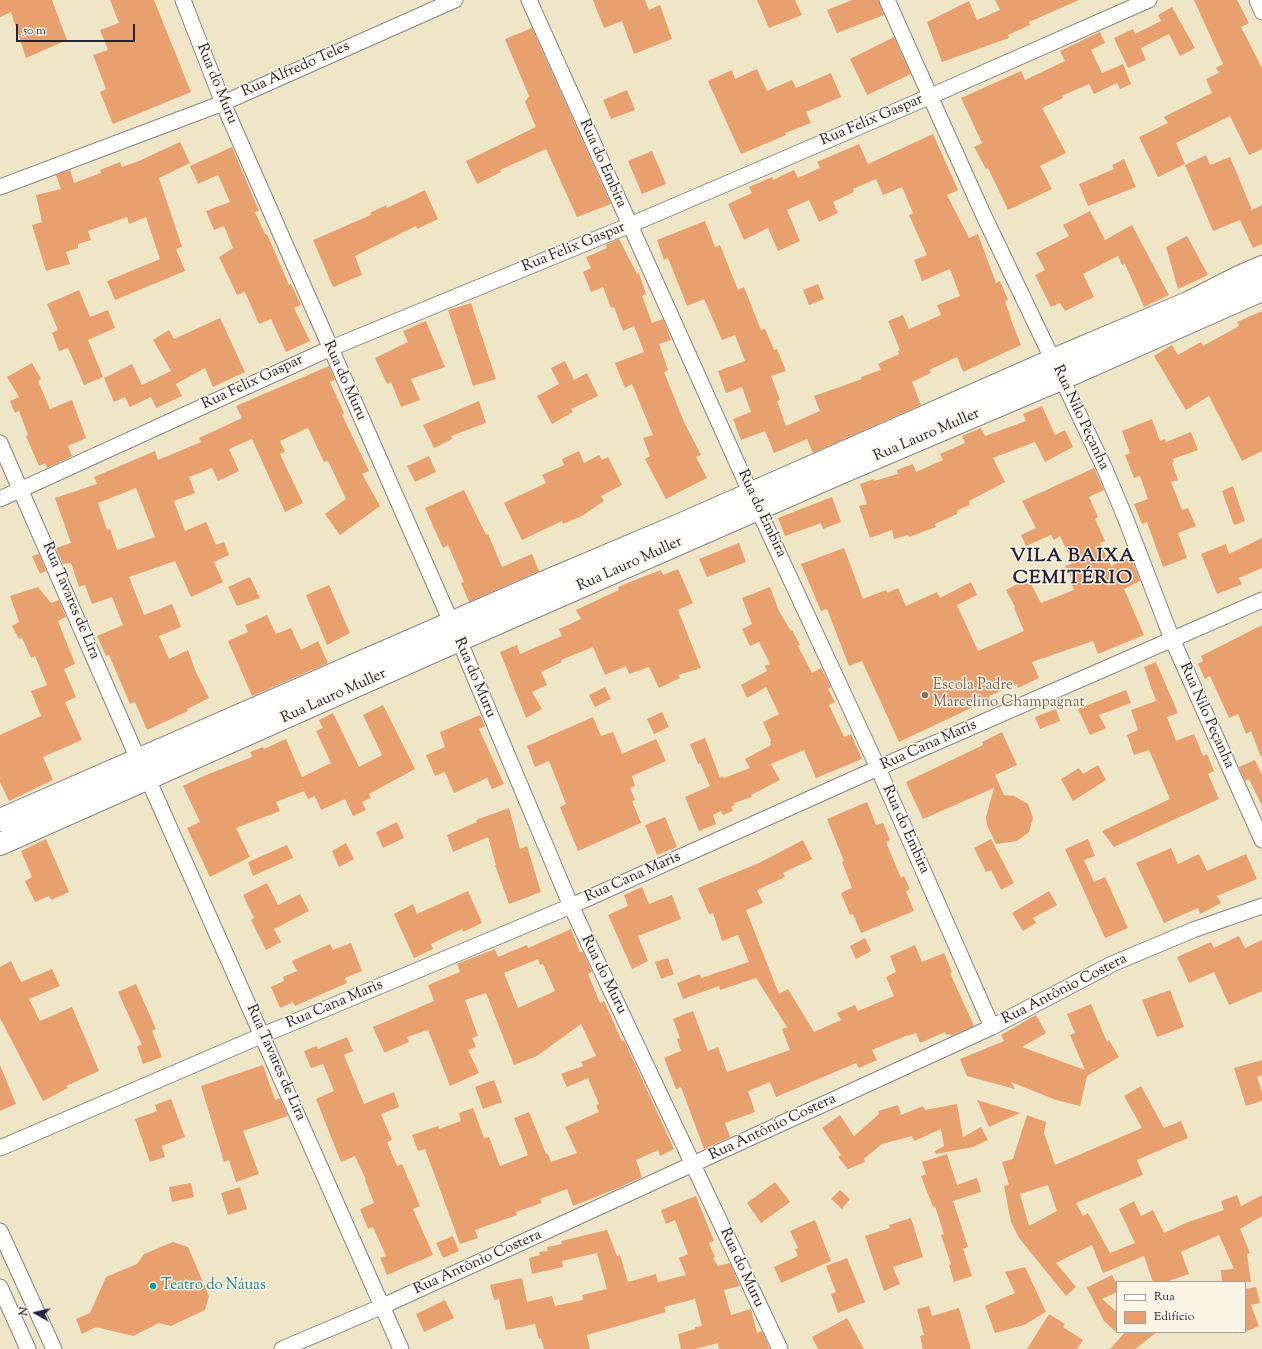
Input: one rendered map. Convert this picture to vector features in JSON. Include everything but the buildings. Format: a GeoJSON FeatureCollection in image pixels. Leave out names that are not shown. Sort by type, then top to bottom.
{"type":"FeatureCollection","features":[{"type":"Feature","properties":{"kind":"street","name":"Rua do Muru"},"geometry":{"type":"LineString","coordinates":[[183,0],[223,103],[329,349],[455,632],[570,906],[694,1164],[747,1282],[780,1349]]}},
{"type":"Feature","properties":{"kind":"street","name":"Rua Alfredo Teles"},"geometry":{"type":"LineString","coordinates":[[0,187],[223,103],[455,0]]}},
{"type":"Feature","properties":{"kind":"street","name":"Rua do Embira"},"geometry":{"type":"LineString","coordinates":[[529,0],[755,501],[878,768],[992,1027]]}},
{"type":"Feature","properties":{"kind":"street","name":"Rua Nilo Peçanha"},"geometry":{"type":"LineString","coordinates":[[887,0],[983,214],[1057,370],[1075,404],[1110,481],[1172,639],[1262,840]]}},
{"type":"Feature","properties":{"kind":"street","name":"Rua Felix Gaspar"},"geometry":{"type":"LineString","coordinates":[[0,499],[329,349],[630,225],[931,96],[1149,0]]}},
{"type":"Feature","properties":{"kind":"street"},"geometry":{"type":"LineString","coordinates":[[1257,0],[1262,12]]}},
{"type":"Feature","properties":{"kind":"street","name":"Rua Lauro Muller"},"geometry":{"type":"LineString","coordinates":[[1057,370],[1239,277],[1262,267]]}},
{"type":"Feature","properties":{"kind":"street","name":"Rua Lauro Muller"},"geometry":{"type":"LineString","coordinates":[[0,820],[138,759],[455,632],[1057,370],[1262,290]]}},
{"type":"Feature","properties":{"kind":"street","name":"Rua Tavares de Lira"},"geometry":{"type":"LineString","coordinates":[[0,443],[22,489],[138,759]]}},
{"type":"Feature","properties":{"kind":"street","name":"Rua Cana Maris"},"geometry":{"type":"LineString","coordinates":[[0,1148],[263,1035],[570,906],[878,768],[1262,600]]}},
{"type":"Feature","properties":{"kind":"street","name":"Rua Lauro Muller"},"geometry":{"type":"LineString","coordinates":[[0,844],[148,779],[455,632]]}},
{"type":"Feature","properties":{"kind":"street","name":"Rua Tavares de Lira"},"geometry":{"type":"LineString","coordinates":[[148,779],[263,1035],[401,1349]]}},
{"type":"Feature","properties":{"kind":"street","name":"Rua Antônio Costera"},"geometry":{"type":"LineString","coordinates":[[282,1349],[383,1306],[992,1027],[1112,964],[1193,930],[1262,906]]}},
{"type":"Feature","properties":{"kind":"street"},"geometry":{"type":"LineString","coordinates":[[0,1231],[54,1349]]}},
{"type":"Feature","properties":{"kind":"street"},"geometry":{"type":"LineString","coordinates":[[0,1287],[28,1349]]}},
{"type":"Feature","properties":{"kind":"place","name":"Escola Padre Marcelino Champagnat"},"geometry":{"type":"Point","coordinates":[925,695]}},
{"type":"Feature","properties":{"kind":"place","name":"Teatro do Náuas"},"geometry":{"type":"Point","coordinates":[153,1286]}},
{"type":"Feature","properties":{"kind":"district","name":"VILA BAIXA CEMITÉRIO"},"geometry":{"type":"Point","coordinates":[1073,569]}}]}
